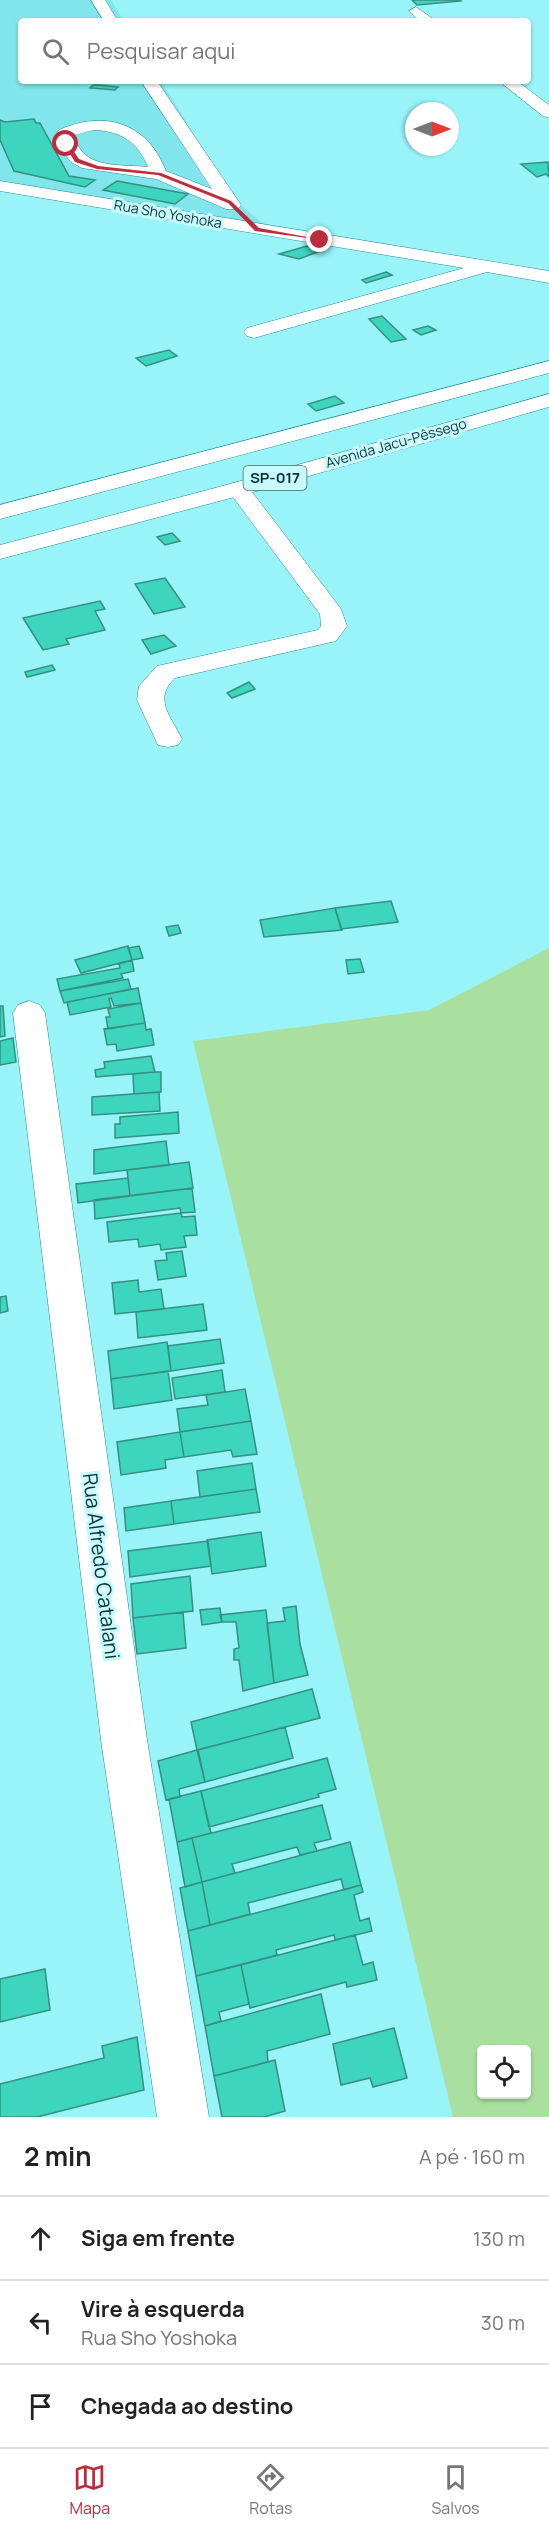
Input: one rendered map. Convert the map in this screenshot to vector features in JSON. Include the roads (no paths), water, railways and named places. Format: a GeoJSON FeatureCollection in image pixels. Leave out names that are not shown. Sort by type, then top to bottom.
{"type":"FeatureCollection","features":[{"type":"Feature","properties":{"kind":"main road"},"geometry":{"type":"LineString","coordinates":[[98,0],[109,18]]}},
{"type":"Feature","properties":{"kind":"main road"},"geometry":{"type":"LineString","coordinates":[[416,11],[425,18]]}},
{"type":"Feature","properties":{"kind":"main road"},"geometry":{"type":"LineString","coordinates":[[151,84],[230,202],[257,230]]}},
{"type":"Feature","properties":{"kind":"main road"},"geometry":{"type":"LineString","coordinates":[[511,84],[549,113]]}},
{"type":"Feature","properties":{"kind":"main road"},"geometry":{"type":"LineString","coordinates":[[159,174],[142,142],[127,131],[91,125],[76,127],[65,133],[66,144],[77,160],[97,167],[159,174],[230,202]]}},
{"type":"Feature","properties":{"kind":"main road","name":"Rua Sho Yoshoka"},"geometry":{"type":"LineString","coordinates":[[0,186],[549,277]]}},
{"type":"Feature","properties":{"kind":"main road"},"geometry":{"type":"LineString","coordinates":[[254,332],[490,267]]}},
{"type":"Feature","properties":{"kind":"main road","name":"Avenida Jacu-Pêssego"},"geometry":{"type":"LineString","coordinates":[[0,512],[549,367]]}},
{"type":"Feature","properties":{"kind":"main road","name":"Avenida Jacu-Pêssego"},"geometry":{"type":"LineString","coordinates":[[0,552],[238,489],[549,400]]}},
{"type":"Feature","properties":{"kind":"main road"},"geometry":{"type":"LineString","coordinates":[[168,739],[150,700],[152,686],[166,672],[327,636],[334,626],[332,614],[238,489]]}},
{"type":"Feature","properties":{"kind":"main road","name":"Rua Alfredo Catalani"},"geometry":{"type":"LineString","coordinates":[[29,1013],[124,1740],[183,2117]]}}]}
